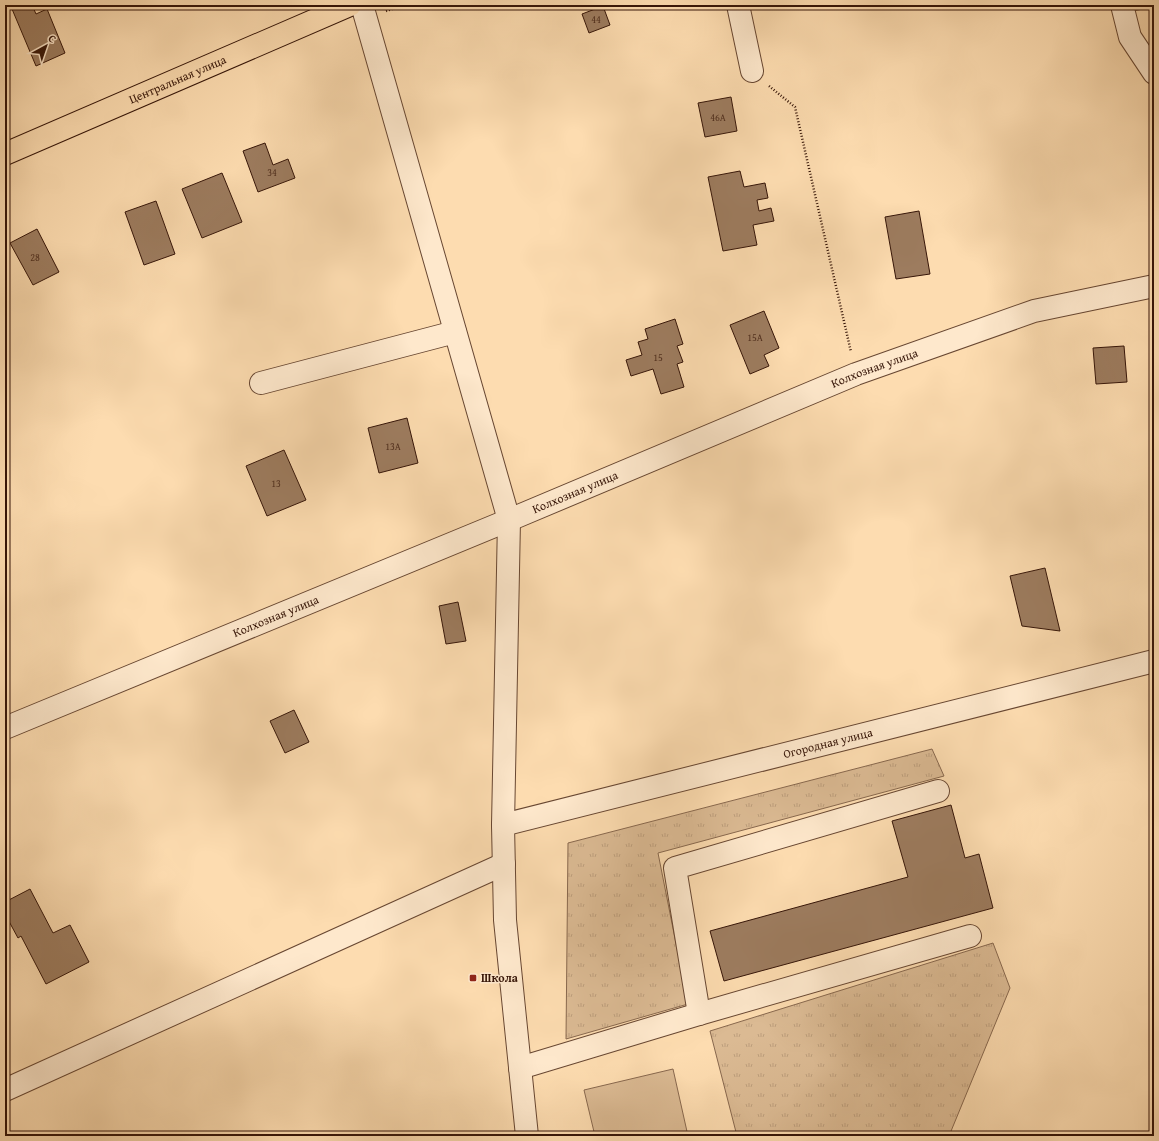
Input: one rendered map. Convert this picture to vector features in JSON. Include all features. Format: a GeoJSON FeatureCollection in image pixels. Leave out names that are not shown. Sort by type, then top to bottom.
{"type":"FeatureCollection","features":[{"type":"Feature","properties":{"kind":"main road","name":"Центральная улица"},"geometry":{"type":"LineString","coordinates":[[5,154],[350,5]]}},
{"type":"Feature","properties":{"kind":"street"},"geometry":{"type":"LineString","coordinates":[[738,5],[752,71]]}},
{"type":"Feature","properties":{"kind":"street"},"geometry":{"type":"LineString","coordinates":[[1122,5],[1130,37],[1154,73]]}},
{"type":"Feature","properties":{"kind":"street"},"geometry":{"type":"LineString","coordinates":[[370,9],[455,332],[509,520],[503,826],[505,920],[527,1136]]}},
{"type":"Feature","properties":{"kind":"street","name":"Колхозная улица"},"geometry":{"type":"LineString","coordinates":[[5,728],[509,520],[856,374],[1034,311],[1154,286]]}},
{"type":"Feature","properties":{"kind":"street"},"geometry":{"type":"LineString","coordinates":[[261,383],[455,332]]}},
{"type":"Feature","properties":{"kind":"street","name":"Огородная улица"},"geometry":{"type":"LineString","coordinates":[[503,826],[1154,661]]}},
{"type":"Feature","properties":{"kind":"street"},"geometry":{"type":"LineString","coordinates":[[699,1014],[675,868],[938,791]]}},
{"type":"Feature","properties":{"kind":"street"},"geometry":{"type":"LineString","coordinates":[[5,1090],[504,864]]}},
{"type":"Feature","properties":{"kind":"street"},"geometry":{"type":"LineString","coordinates":[[520,1068],[699,1014],[970,936]]}},
{"type":"Feature","properties":{"kind":"path"},"geometry":{"type":"LineString","coordinates":[[370,9],[404,5]]}},
{"type":"Feature","properties":{"kind":"path"},"geometry":{"type":"LineString","coordinates":[[752,71],[795,107],[856,374]]}},
{"type":"Feature","properties":{"kind":"green space"},"geometry":{"type":"Polygon","coordinates":[[[932,749],[944,776],[658,853],[688,1004],[566,1039],[568,843],[932,749]]]}},
{"type":"Feature","properties":{"kind":"green space"},"geometry":{"type":"Polygon","coordinates":[[[993,943],[1010,988],[949,1136],[737,1136],[710,1031],[993,943]]]}},
{"type":"Feature","properties":{"kind":"green space"},"geometry":{"type":"Polygon","coordinates":[[[673,1069],[688,1136],[595,1136],[584,1090],[673,1069]]]}},
{"type":"Feature","properties":{"kind":"building"},"geometry":{"type":"Polygon","coordinates":[[[21,5],[32,5],[36,14],[47,9],[65,53],[36,66],[12,9],[21,5]]]}},
{"type":"Feature","properties":{"kind":"building"},"geometry":{"type":"Polygon","coordinates":[[[1136,5],[1154,5],[1154,8],[1136,10],[1136,5]]]}},
{"type":"Feature","properties":{"kind":"building"},"geometry":{"type":"Polygon","coordinates":[[[603,6],[610,25],[589,33],[582,14],[603,6]]]}},
{"type":"Feature","properties":{"kind":"building"},"geometry":{"type":"Polygon","coordinates":[[[731,97],[737,131],[705,137],[698,103],[731,97]]]}},
{"type":"Feature","properties":{"kind":"building"},"geometry":{"type":"Polygon","coordinates":[[[265,143],[273,165],[288,159],[295,178],[258,192],[243,151],[265,143]]]}},
{"type":"Feature","properties":{"kind":"building"},"geometry":{"type":"Polygon","coordinates":[[[740,171],[744,187],[765,183],[768,198],[757,200],[759,211],[771,208],[774,221],[753,225],[757,245],[723,251],[708,177],[740,171]]]}},
{"type":"Feature","properties":{"kind":"building"},"geometry":{"type":"Polygon","coordinates":[[[222,173],[242,222],[202,238],[182,189],[222,173]]]}},
{"type":"Feature","properties":{"kind":"building"},"geometry":{"type":"Polygon","coordinates":[[[156,201],[175,254],[144,265],[125,212],[156,201]]]}},
{"type":"Feature","properties":{"kind":"building"},"geometry":{"type":"Polygon","coordinates":[[[919,211],[930,274],[896,279],[885,217],[919,211]]]}},
{"type":"Feature","properties":{"kind":"building"},"geometry":{"type":"Polygon","coordinates":[[[37,229],[59,272],[33,285],[10,243],[37,229]]]}},
{"type":"Feature","properties":{"kind":"building"},"geometry":{"type":"Polygon","coordinates":[[[764,311],[779,348],[764,355],[769,366],[750,374],[730,325],[764,311]]]}},
{"type":"Feature","properties":{"kind":"building"},"geometry":{"type":"Polygon","coordinates":[[[675,319],[683,344],[677,346],[683,362],[677,364],[684,387],[661,394],[653,369],[631,376],[626,360],[642,355],[638,342],[648,339],[645,329],[675,319]]]}},
{"type":"Feature","properties":{"kind":"building"},"geometry":{"type":"Polygon","coordinates":[[[1124,346],[1127,382],[1096,384],[1093,348],[1124,346]]]}},
{"type":"Feature","properties":{"kind":"building"},"geometry":{"type":"Polygon","coordinates":[[[407,418],[418,463],[379,473],[368,428],[407,418]]]}},
{"type":"Feature","properties":{"kind":"building"},"geometry":{"type":"Polygon","coordinates":[[[284,450],[306,500],[267,516],[246,466],[284,450]]]}},
{"type":"Feature","properties":{"kind":"building"},"geometry":{"type":"Polygon","coordinates":[[[1045,568],[1060,631],[1022,626],[1010,576],[1045,568]]]}},
{"type":"Feature","properties":{"kind":"building"},"geometry":{"type":"Polygon","coordinates":[[[458,602],[466,641],[446,644],[439,606],[458,602]]]}},
{"type":"Feature","properties":{"kind":"building"},"geometry":{"type":"Polygon","coordinates":[[[294,710],[309,742],[285,753],[270,721],[294,710]]]}},
{"type":"Feature","properties":{"kind":"building"},"geometry":{"type":"Polygon","coordinates":[[[951,805],[965,858],[979,854],[993,908],[724,981],[710,931],[908,877],[892,821],[951,805]]]}},
{"type":"Feature","properties":{"kind":"building"},"geometry":{"type":"Polygon","coordinates":[[[30,889],[53,933],[70,925],[89,962],[46,984],[21,936],[18,938],[5,914],[5,902],[30,889]]]}},
{"type":"Feature","properties":{"kind":"place","name":"Школа"},"geometry":{"type":"Point","coordinates":[473,978]}}]}
